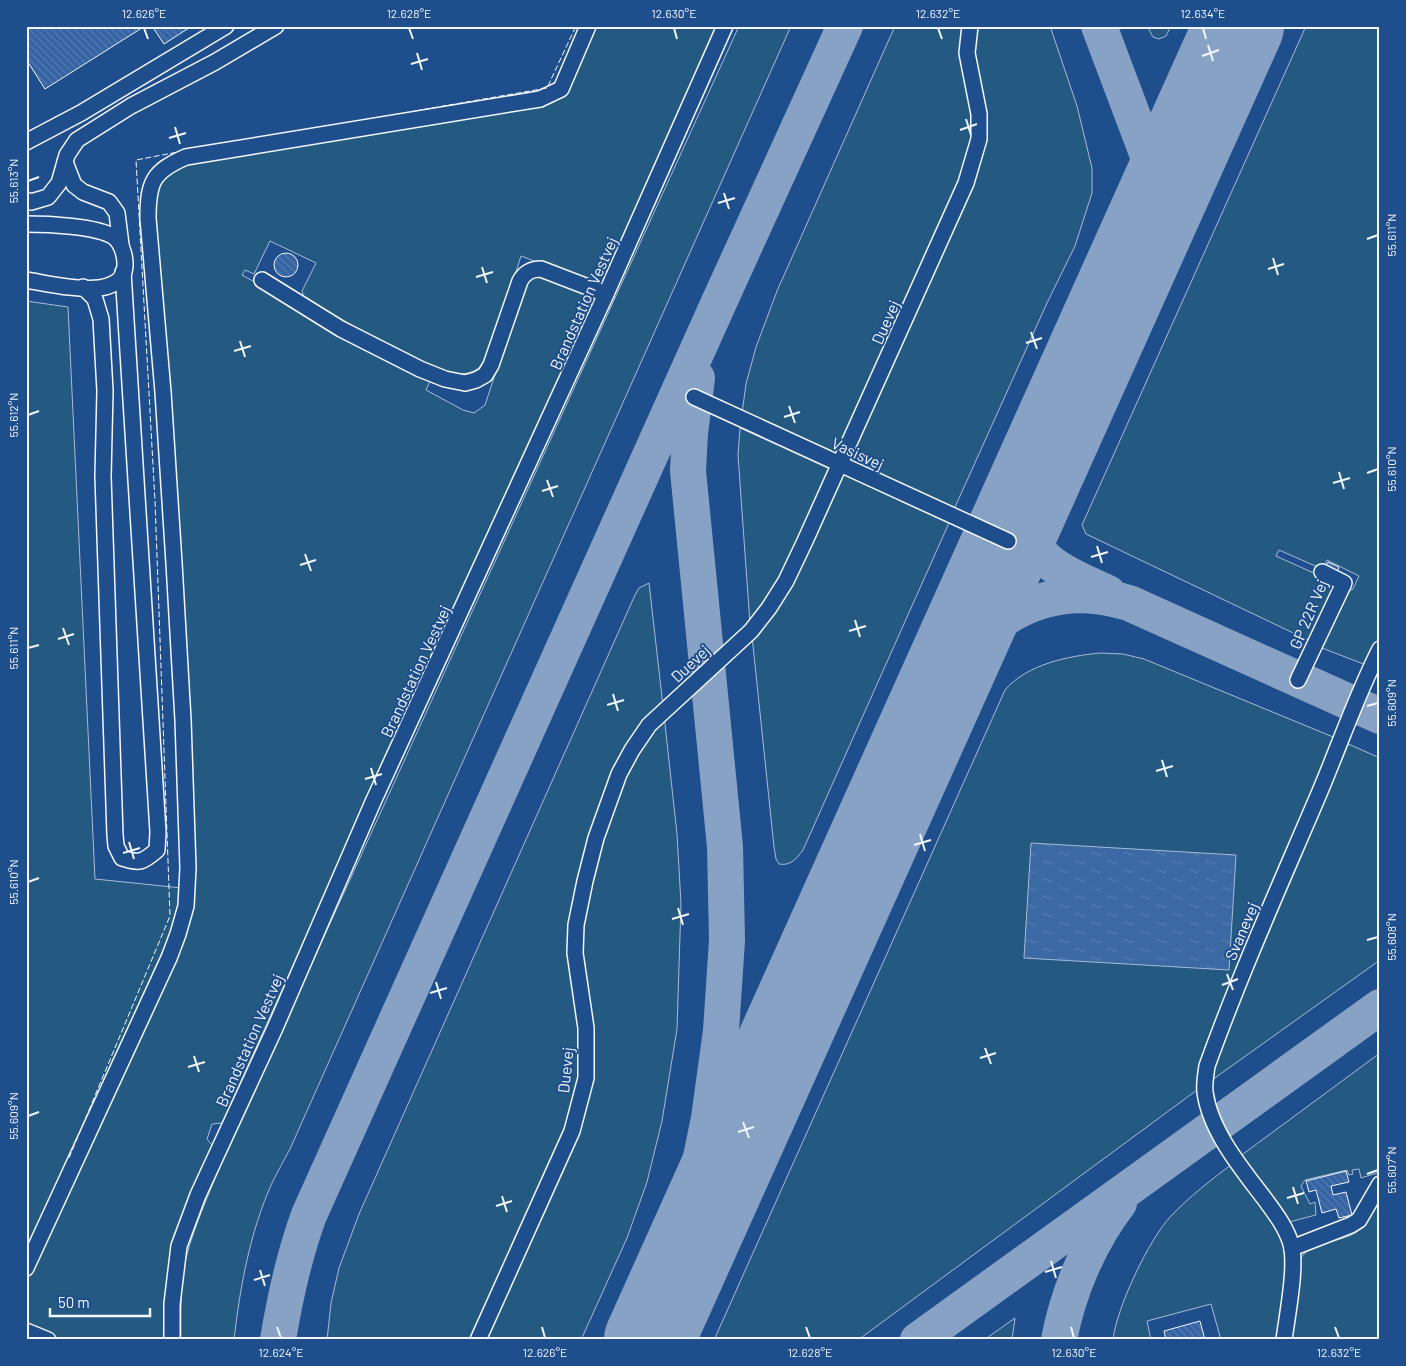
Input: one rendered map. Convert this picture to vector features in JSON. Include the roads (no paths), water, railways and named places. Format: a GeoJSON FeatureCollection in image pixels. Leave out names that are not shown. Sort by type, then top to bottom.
{"type":"FeatureCollection","features":[{"type":"Feature","properties":{"kind":"lane"},"geometry":{"type":"LineString","coordinates":[[26,142],[81,113],[226,26]]}},
{"type":"Feature","properties":{"kind":"lane"},"geometry":{"type":"LineString","coordinates":[[26,200],[31,202],[48,197],[60,183],[65,162],[77,140],[131,106],[215,62],[276,26]]}},
{"type":"Feature","properties":{"kind":"lane"},"geometry":{"type":"LineString","coordinates":[[26,1268],[169,958],[186,906],[188,868],[183,720],[163,392],[148,218],[148,197],[153,182],[160,170],[186,157],[540,99],[561,89],[588,26]]}},
{"type":"Feature","properties":{"kind":"lane","name":"Brandstation Vestvej"},"geometry":{"type":"LineString","coordinates":[[172,1340],[172,1304],[179,1246],[198,1195],[275,1028],[374,802],[606,294],[725,26]]}},
{"type":"Feature","properties":{"kind":"lane","name":"Duevej"},"geometry":{"type":"LineString","coordinates":[[478,1340],[572,1131],[586,1078],[586,1028],[575,953],[576,925],[596,838],[619,774],[649,725],[751,631],[769,608],[786,581],[806,541],[966,184],[974,160],[979,139],[979,114],[967,53],[970,26]]}},
{"type":"Feature","properties":{"kind":"lane"},"geometry":{"type":"LineString","coordinates":[[65,162],[74,185],[82,192],[109,202],[117,213],[124,259],[158,832],[157,850],[146,859],[134,862],[122,858],[116,846],[115,835],[104,476],[105,391],[101,319],[95,299],[83,287]]}},
{"type":"Feature","properties":{"kind":"lane"},"geometry":{"type":"LineString","coordinates":[[26,224],[100,231],[114,237],[121,245]]}},
{"type":"Feature","properties":{"kind":"lane"},"geometry":{"type":"LineString","coordinates":[[262,280],[341,329],[420,369],[445,379],[465,383],[485,375],[491,365],[520,281],[526,272],[533,269],[541,269],[606,294]]}},
{"type":"Feature","properties":{"kind":"lane"},"geometry":{"type":"LineString","coordinates":[[26,280],[100,288],[117,282],[124,272]]}},
{"type":"Feature","properties":{"kind":"lane","name":"Vasisvej"},"geometry":{"type":"LineString","coordinates":[[694,397],[1008,541]]}},
{"type":"Feature","properties":{"kind":"lane","name":"GP 22R Vej"},"geometry":{"type":"LineString","coordinates":[[1298,680],[1344,583],[1322,572]]}},
{"type":"Feature","properties":{"kind":"lane","name":"Svanevej"},"geometry":{"type":"LineString","coordinates":[[1292,1248],[1285,1228],[1237,1164],[1215,1126],[1205,1093],[1207,1066],[1236,988],[1342,740],[1370,668],[1380,649]]}},
{"type":"Feature","properties":{"kind":"lane"},"geometry":{"type":"LineString","coordinates":[[1284,1340],[1290,1293],[1292,1248],[1351,1226],[1360,1220],[1380,1184]]}},
{"type":"Feature","properties":{"kind":"lane"},"geometry":{"type":"LineString","coordinates":[[26,1331],[48,1340]]}},
{"type":"Feature","properties":{"kind":"water"},"geometry":{"type":"Polygon","coordinates":[[[1031,843],[1236,855],[1229,970],[1024,958],[1031,843]]]}}]}
